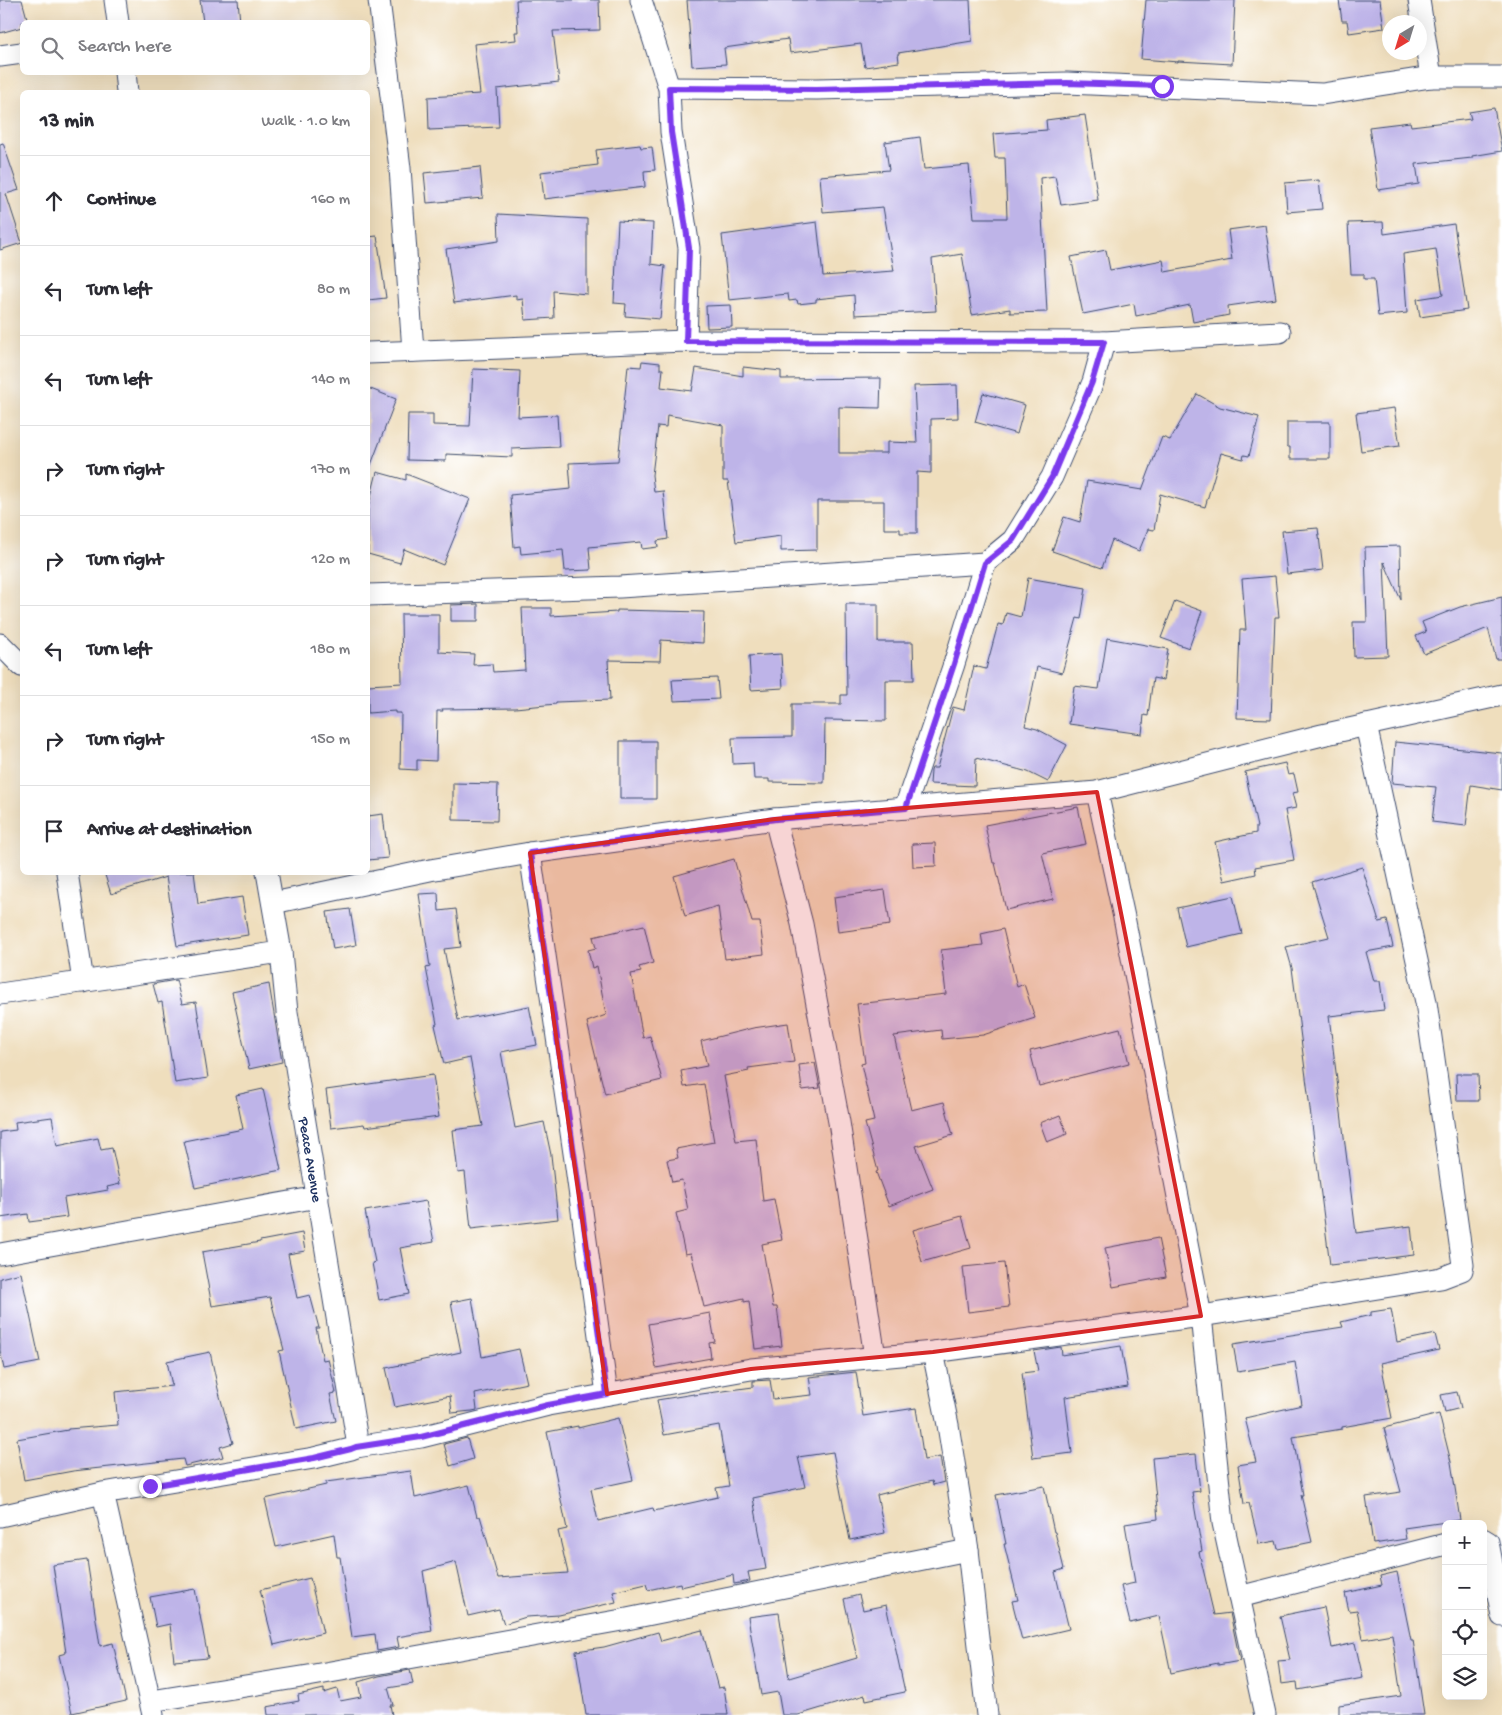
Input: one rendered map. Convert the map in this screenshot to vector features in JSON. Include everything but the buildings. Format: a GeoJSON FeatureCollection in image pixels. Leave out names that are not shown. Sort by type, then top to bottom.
{"type":"FeatureCollection","features":[{"type":"Feature","properties":{"kind":"street"},"geometry":{"type":"LineString","coordinates":[[115,0],[118,20]]}},
{"type":"Feature","properties":{"kind":"street"},"geometry":{"type":"LineString","coordinates":[[379,0],[400,168],[413,351]]}},
{"type":"Feature","properties":{"kind":"street"},"geometry":{"type":"LineString","coordinates":[[641,0],[669,88],[671,132],[689,248],[686,341]]}},
{"type":"Feature","properties":{"kind":"street"},"geometry":{"type":"LineString","coordinates":[[1419,0],[1432,77]]}},
{"type":"Feature","properties":{"kind":"street"},"geometry":{"type":"LineString","coordinates":[[0,56],[20,53]]}},
{"type":"Feature","properties":{"kind":"street"},"geometry":{"type":"LineString","coordinates":[[125,75],[128,90]]}},
{"type":"Feature","properties":{"kind":"street"},"geometry":{"type":"LineString","coordinates":[[669,88],[817,89],[1067,83],[1322,94],[1432,77],[1502,77]]}},
{"type":"Feature","properties":{"kind":"street"},"geometry":{"type":"LineString","coordinates":[[370,353],[686,341],[1104,342],[1280,332]]}},
{"type":"Feature","properties":{"kind":"street"},"geometry":{"type":"LineString","coordinates":[[906,808],[985,563],[1013,540],[1052,477],[1092,382],[1104,342]]}},
{"type":"Feature","properties":{"kind":"street"},"geometry":{"type":"LineString","coordinates":[[370,596],[620,587],[985,563]]}},
{"type":"Feature","properties":{"kind":"street"},"geometry":{"type":"LineString","coordinates":[[0,644],[20,664]]}},
{"type":"Feature","properties":{"kind":"street"},"geometry":{"type":"LineString","coordinates":[[273,903],[430,870],[530,853],[776,819],[1097,792],[1366,725],[1502,696]]}},
{"type":"Feature","properties":{"kind":"street"},"geometry":{"type":"LineString","coordinates":[[0,1516],[103,1493],[314,1458],[356,1447],[421,1437],[548,1405],[751,1369],[933,1352],[1201,1316],[1441,1278],[1462,1270],[1463,1264],[1426,1002],[1366,725]]}},
{"type":"Feature","properties":{"kind":"street"},"geometry":{"type":"LineString","coordinates":[[1097,792],[1125,922],[1201,1316],[1223,1523],[1264,1715]]}},
{"type":"Feature","properties":{"kind":"street"},"geometry":{"type":"LineString","coordinates":[[776,819],[802,924],[840,1122],[874,1357]]}},
{"type":"Feature","properties":{"kind":"street"},"geometry":{"type":"LineString","coordinates":[[530,853],[607,1394]]}},
{"type":"Feature","properties":{"kind":"street"},"geometry":{"type":"LineString","coordinates":[[67,875],[83,982]]}},
{"type":"Feature","properties":{"kind":"street","name":"Peace Avenue"},"geometry":{"type":"LineString","coordinates":[[268,875],[287,1012],[357,1440],[356,1447]]}},
{"type":"Feature","properties":{"kind":"street"},"geometry":{"type":"LineString","coordinates":[[0,994],[280,952]]}},
{"type":"Feature","properties":{"kind":"street"},"geometry":{"type":"LineString","coordinates":[[0,1254],[318,1197]]}},
{"type":"Feature","properties":{"kind":"street"},"geometry":{"type":"LineString","coordinates":[[933,1352],[948,1425],[968,1550],[987,1715]]}},
{"type":"Feature","properties":{"kind":"street"},"geometry":{"type":"LineString","coordinates":[[103,1493],[152,1708],[308,1676],[622,1620],[968,1550]]}},
{"type":"Feature","properties":{"kind":"street"},"geometry":{"type":"LineString","coordinates":[[1487,1541],[1502,1616]]}},
{"type":"Feature","properties":{"kind":"street"},"geometry":{"type":"LineString","coordinates":[[1239,1597],[1442,1545]]}},
{"type":"Feature","properties":{"kind":"highlighted area"},"geometry":{"type":"Polygon","coordinates":[[[1097,792],[1201,1316],[933,1352],[751,1369],[607,1394],[530,853],[775,819],[1097,792]]]}},
{"type":"Feature","properties":{"kind":"route"},"geometry":{"type":"LineString","coordinates":[[150,1486],[314,1458],[356,1447],[421,1437],[548,1405],[607,1394],[530,853],[776,819],[906,808],[985,563],[1013,540],[1052,477],[1092,382],[1104,342],[686,341],[689,248],[671,132],[669,88],[817,89],[1067,83],[1162,86]]}}]}
